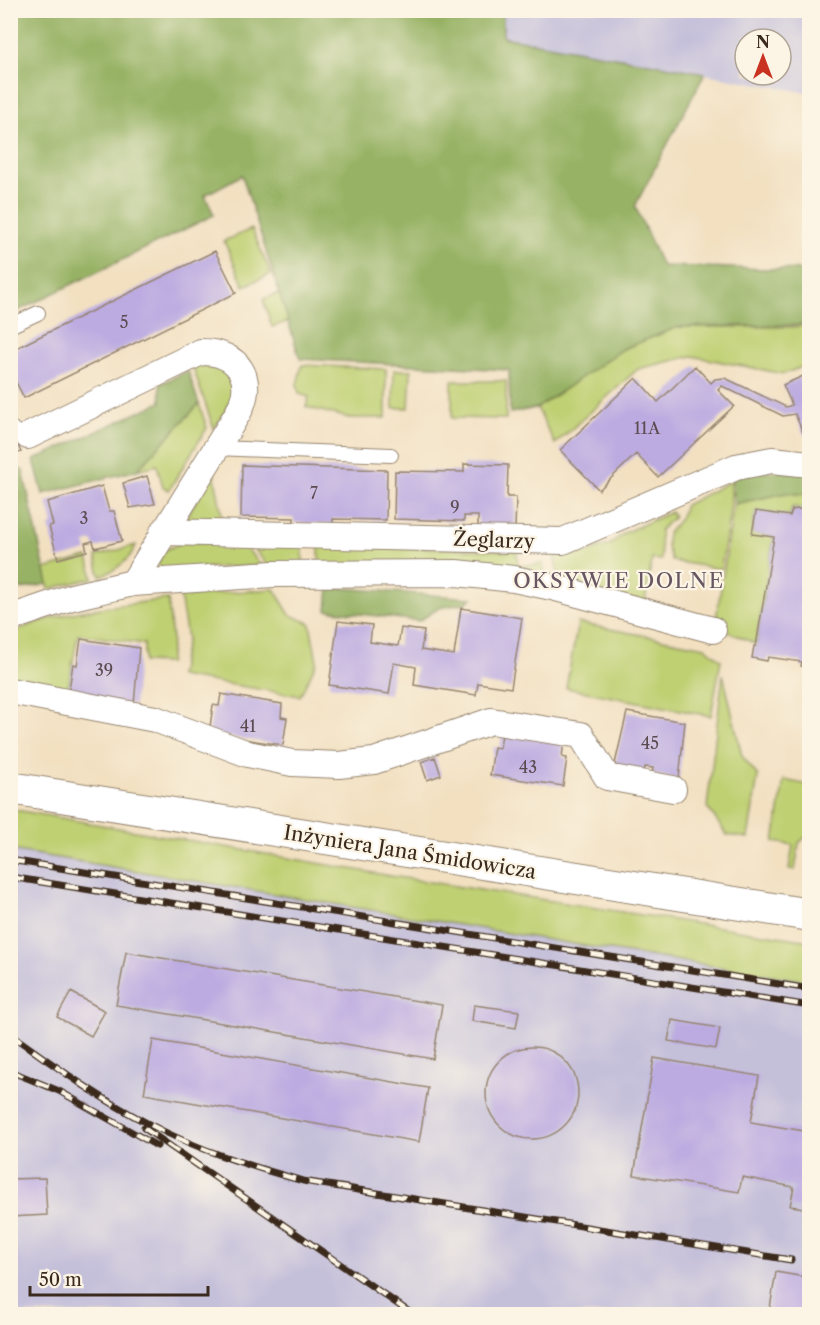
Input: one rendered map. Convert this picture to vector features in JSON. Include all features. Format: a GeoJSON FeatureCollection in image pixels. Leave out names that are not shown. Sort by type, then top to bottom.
{"type":"FeatureCollection","features":[{"type":"Feature","properties":{"kind":"street"},"geometry":{"type":"LineString","coordinates":[[19,431],[192,355],[212,352],[231,359],[243,376],[246,386],[243,404],[133,584]]}},
{"type":"Feature","properties":{"kind":"street","name":"Żeglarzy"},"geometry":{"type":"LineString","coordinates":[[163,532],[562,541],[736,467],[772,460],[810,464]]}},
{"type":"Feature","properties":{"kind":"street"},"geometry":{"type":"LineString","coordinates":[[10,618],[72,597],[133,584],[273,574],[456,573],[514,579],[552,587],[713,630]]}},
{"type":"Feature","properties":{"kind":"street"},"geometry":{"type":"LineString","coordinates":[[10,691],[156,719],[248,754],[292,763],[339,765],[374,761],[491,721],[581,735],[607,777],[673,789]]}},
{"type":"Feature","properties":{"kind":"street","name":"Inżyniera Jana Śmidowicza"},"geometry":{"type":"LineString","coordinates":[[10,788],[810,915]]}},
{"type":"Feature","properties":{"kind":"lane"},"geometry":{"type":"LineString","coordinates":[[10,326],[38,313]]}},
{"type":"Feature","properties":{"kind":"lane"},"geometry":{"type":"LineString","coordinates":[[216,448],[391,455]]}},
{"type":"Feature","properties":{"kind":"shaded area"},"geometry":{"type":"Polygon","coordinates":[[[503,11],[809,11],[809,93],[776,87],[793,87],[793,27],[733,27],[733,79],[502,37],[503,11]]]}},
{"type":"Feature","properties":{"kind":"shaded area"},"geometry":{"type":"Polygon","coordinates":[[[10,849],[809,979],[809,1314],[11,1314],[10,849]]]}},
{"type":"Feature","properties":{"kind":"green space"},"geometry":{"type":"Polygon","coordinates":[[[11,10],[503,11],[503,37],[705,73],[635,206],[662,266],[809,270],[809,322],[797,325],[678,327],[623,349],[537,408],[510,413],[509,370],[300,359],[242,175],[205,195],[214,215],[11,314],[11,10]]]}},
{"type":"Feature","properties":{"kind":"green space"},"geometry":{"type":"Polygon","coordinates":[[[252,229],[271,274],[244,286],[224,241],[252,229]]]}},
{"type":"Feature","properties":{"kind":"green space"},"geometry":{"type":"Polygon","coordinates":[[[280,293],[289,321],[272,327],[263,299],[280,293]]]}},
{"type":"Feature","properties":{"kind":"green space"},"geometry":{"type":"Polygon","coordinates":[[[809,324],[809,364],[784,374],[692,356],[638,369],[555,444],[537,408],[623,349],[678,327],[797,327],[809,324]]]}},
{"type":"Feature","properties":{"kind":"green space"},"geometry":{"type":"Polygon","coordinates":[[[201,364],[223,367],[232,384],[231,399],[214,429],[193,368],[201,364]]]}},
{"type":"Feature","properties":{"kind":"green space"},"geometry":{"type":"Polygon","coordinates":[[[302,365],[386,369],[386,418],[349,418],[306,407],[309,397],[299,394],[297,384],[302,365]]]}},
{"type":"Feature","properties":{"kind":"green space"},"geometry":{"type":"Polygon","coordinates":[[[394,370],[411,370],[409,408],[393,408],[394,370]]]}},
{"type":"Feature","properties":{"kind":"green space"},"geometry":{"type":"Polygon","coordinates":[[[188,371],[199,404],[137,470],[43,494],[34,460],[161,402],[160,384],[188,371]]]}},
{"type":"Feature","properties":{"kind":"green space"},"geometry":{"type":"Polygon","coordinates":[[[452,381],[506,381],[506,419],[452,418],[452,381]]]}},
{"type":"Feature","properties":{"kind":"green space"},"geometry":{"type":"Polygon","coordinates":[[[199,404],[207,428],[169,490],[163,487],[157,465],[137,470],[199,404]]]}},
{"type":"Feature","properties":{"kind":"green space"},"geometry":{"type":"Polygon","coordinates":[[[11,462],[23,471],[48,584],[11,591],[11,462]]]}},
{"type":"Feature","properties":{"kind":"green space"},"geometry":{"type":"Polygon","coordinates":[[[809,471],[809,495],[786,493],[734,504],[733,478],[747,472],[809,471]]]}},
{"type":"Feature","properties":{"kind":"green space"},"geometry":{"type":"Polygon","coordinates":[[[214,472],[224,527],[187,520],[186,517],[214,472]]]}},
{"type":"Feature","properties":{"kind":"green space"},"geometry":{"type":"Polygon","coordinates":[[[731,481],[731,504],[721,569],[672,561],[667,547],[667,534],[680,519],[685,505],[731,481]]]}},
{"type":"Feature","properties":{"kind":"green space"},"geometry":{"type":"Polygon","coordinates":[[[786,493],[809,495],[809,511],[792,507],[790,516],[756,511],[752,533],[774,537],[756,644],[715,626],[734,504],[786,493]]]}},
{"type":"Feature","properties":{"kind":"green space"},"geometry":{"type":"Polygon","coordinates":[[[671,512],[674,517],[660,530],[661,560],[652,559],[645,602],[562,587],[554,557],[585,553],[611,544],[624,533],[671,512]]]}},
{"type":"Feature","properties":{"kind":"green space"},"geometry":{"type":"Polygon","coordinates":[[[240,541],[262,566],[161,569],[158,563],[165,550],[183,542],[240,541]]]}},
{"type":"Feature","properties":{"kind":"green space"},"geometry":{"type":"Polygon","coordinates":[[[248,541],[303,543],[303,565],[268,566],[248,541]]]}},
{"type":"Feature","properties":{"kind":"green space"},"geometry":{"type":"Polygon","coordinates":[[[319,544],[517,551],[518,566],[543,564],[545,581],[319,565],[319,544]]]}},
{"type":"Feature","properties":{"kind":"green space"},"geometry":{"type":"Polygon","coordinates":[[[136,545],[122,564],[100,576],[96,556],[136,545]]]}},
{"type":"Feature","properties":{"kind":"green space"},"geometry":{"type":"Polygon","coordinates":[[[88,557],[93,578],[49,589],[44,569],[88,557]]]}},
{"type":"Feature","properties":{"kind":"green space"},"geometry":{"type":"Polygon","coordinates":[[[329,587],[472,598],[466,603],[439,608],[419,621],[327,610],[329,587]]]}},
{"type":"Feature","properties":{"kind":"green space"},"geometry":{"type":"Polygon","coordinates":[[[274,589],[290,615],[310,623],[317,662],[300,696],[179,676],[187,638],[180,596],[274,589]]]}},
{"type":"Feature","properties":{"kind":"green space"},"geometry":{"type":"Polygon","coordinates":[[[168,599],[172,640],[169,663],[144,662],[144,644],[78,634],[68,689],[11,680],[11,633],[29,625],[68,614],[168,599]]]}},
{"type":"Feature","properties":{"kind":"green space"},"geometry":{"type":"Polygon","coordinates":[[[578,623],[705,647],[721,660],[711,716],[566,688],[578,623]]]}},
{"type":"Feature","properties":{"kind":"green space"},"geometry":{"type":"Polygon","coordinates":[[[723,674],[742,756],[758,776],[748,838],[727,835],[707,807],[723,674]]]}},
{"type":"Feature","properties":{"kind":"green space"},"geometry":{"type":"Polygon","coordinates":[[[784,780],[809,785],[809,834],[799,843],[795,870],[789,869],[793,845],[774,842],[784,780]]]}},
{"type":"Feature","properties":{"kind":"green space"},"geometry":{"type":"Polygon","coordinates":[[[10,809],[391,876],[809,941],[809,981],[11,850],[10,809]]]}},
{"type":"Feature","properties":{"kind":"building"},"geometry":{"type":"Polygon","coordinates":[[[215,251],[236,293],[24,398],[10,370],[10,351],[215,251]]]}},
{"type":"Feature","properties":{"kind":"building"},"geometry":{"type":"Polygon","coordinates":[[[695,366],[711,383],[715,379],[725,378],[786,407],[792,405],[783,385],[810,373],[810,433],[804,435],[795,414],[783,416],[722,386],[718,390],[734,406],[658,477],[636,454],[599,490],[560,450],[636,378],[658,402],[695,366]]]}},
{"type":"Feature","properties":{"kind":"building"},"geometry":{"type":"Polygon","coordinates":[[[14,437],[21,452],[10,456],[10,439],[14,437]]]}},
{"type":"Feature","properties":{"kind":"building"},"geometry":{"type":"Polygon","coordinates":[[[464,464],[508,465],[507,497],[516,497],[515,531],[478,530],[478,516],[464,516],[464,521],[394,519],[395,471],[464,472],[464,464]]]}},
{"type":"Feature","properties":{"kind":"building"},"geometry":{"type":"Polygon","coordinates":[[[242,465],[387,470],[386,520],[333,519],[333,524],[294,523],[294,518],[241,517],[242,465]]]}},
{"type":"Feature","properties":{"kind":"building"},"geometry":{"type":"Polygon","coordinates":[[[147,476],[155,504],[130,508],[123,483],[147,476]]]}},
{"type":"Feature","properties":{"kind":"building"},"geometry":{"type":"Polygon","coordinates":[[[102,486],[109,511],[114,511],[122,541],[95,548],[93,541],[85,543],[87,551],[58,559],[49,526],[53,525],[47,502],[102,486]]]}},
{"type":"Feature","properties":{"kind":"building"},"geometry":{"type":"Polygon","coordinates":[[[792,510],[810,511],[810,667],[801,666],[802,662],[768,657],[767,661],[752,658],[774,537],[752,534],[756,511],[790,516],[792,510]]]}},
{"type":"Feature","properties":{"kind":"building"},"geometry":{"type":"Polygon","coordinates":[[[461,608],[522,618],[511,688],[478,683],[476,695],[414,685],[416,667],[394,663],[389,694],[329,685],[338,621],[372,625],[370,642],[398,646],[401,628],[424,631],[421,650],[454,655],[461,608]]]}},
{"type":"Feature","properties":{"kind":"building"},"geometry":{"type":"Polygon","coordinates":[[[81,639],[139,648],[134,705],[68,696],[73,664],[77,665],[81,639]]]}},
{"type":"Feature","properties":{"kind":"building"},"geometry":{"type":"Polygon","coordinates":[[[221,694],[282,704],[281,717],[287,718],[283,745],[209,734],[213,705],[219,706],[221,694]]]}},
{"type":"Feature","properties":{"kind":"building"},"geometry":{"type":"Polygon","coordinates":[[[627,712],[685,722],[679,779],[652,775],[653,768],[645,767],[644,773],[614,768],[627,712]]]}},
{"type":"Feature","properties":{"kind":"building"},"geometry":{"type":"Polygon","coordinates":[[[502,734],[564,743],[562,757],[567,758],[563,786],[490,775],[494,747],[500,748],[502,734]]]}},
{"type":"Feature","properties":{"kind":"building"},"geometry":{"type":"Polygon","coordinates":[[[435,757],[441,775],[427,780],[421,762],[435,757]]]}},
{"type":"Feature","properties":{"kind":"building"},"geometry":{"type":"Polygon","coordinates":[[[126,952],[442,1005],[433,1059],[116,1005],[126,952]]]}},
{"type":"Feature","properties":{"kind":"building"},"geometry":{"type":"Polygon","coordinates":[[[71,992],[105,1011],[91,1036],[57,1017],[71,992]]]}},
{"type":"Feature","properties":{"kind":"building"},"geometry":{"type":"Polygon","coordinates":[[[474,1005],[519,1011],[516,1028],[472,1021],[474,1005]]]}},
{"type":"Feature","properties":{"kind":"building"},"geometry":{"type":"Polygon","coordinates":[[[672,1020],[720,1028],[716,1049],[668,1041],[672,1020]]]}},
{"type":"Feature","properties":{"kind":"building"},"geometry":{"type":"Polygon","coordinates":[[[153,1040],[428,1088],[419,1142],[144,1094],[153,1040]]]}},
{"type":"Feature","properties":{"kind":"building"},"geometry":{"type":"Polygon","coordinates":[[[532,1047],[549,1051],[564,1061],[574,1076],[578,1093],[574,1110],[564,1125],[549,1135],[532,1139],[515,1135],[500,1125],[490,1110],[486,1093],[490,1076],[500,1061],[515,1051],[532,1047]]]}},
{"type":"Feature","properties":{"kind":"building"},"geometry":{"type":"Polygon","coordinates":[[[654,1058],[759,1076],[751,1122],[810,1132],[810,1209],[790,1206],[794,1187],[742,1177],[739,1192],[634,1175],[654,1058]]]}},
{"type":"Feature","properties":{"kind":"building"},"geometry":{"type":"Polygon","coordinates":[[[45,1178],[47,1215],[10,1217],[10,1179],[45,1178]]]}},
{"type":"Feature","properties":{"kind":"building"},"geometry":{"type":"Polygon","coordinates":[[[776,1272],[810,1278],[810,1314],[769,1314],[776,1272]]]}},
{"type":"Feature","properties":{"kind":"railway"},"geometry":{"type":"LineString","coordinates":[[10,860],[810,989]]}},
{"type":"Feature","properties":{"kind":"railway"},"geometry":{"type":"LineString","coordinates":[[10,877],[810,1006]]}},
{"type":"Feature","properties":{"kind":"railway"},"geometry":{"type":"LineString","coordinates":[[10,1034],[95,1093],[149,1124],[205,1150],[303,1181],[791,1260]]}},
{"type":"Feature","properties":{"kind":"railway"},"geometry":{"type":"LineString","coordinates":[[10,1071],[59,1091],[157,1146]]}},
{"type":"Feature","properties":{"kind":"railway"},"geometry":{"type":"LineString","coordinates":[[144,1128],[412,1314]]}},
{"type":"Feature","properties":{"kind":"district","name":"OKSYWIE DOLNE"},"geometry":{"type":"Point","coordinates":[619,580]}}]}
